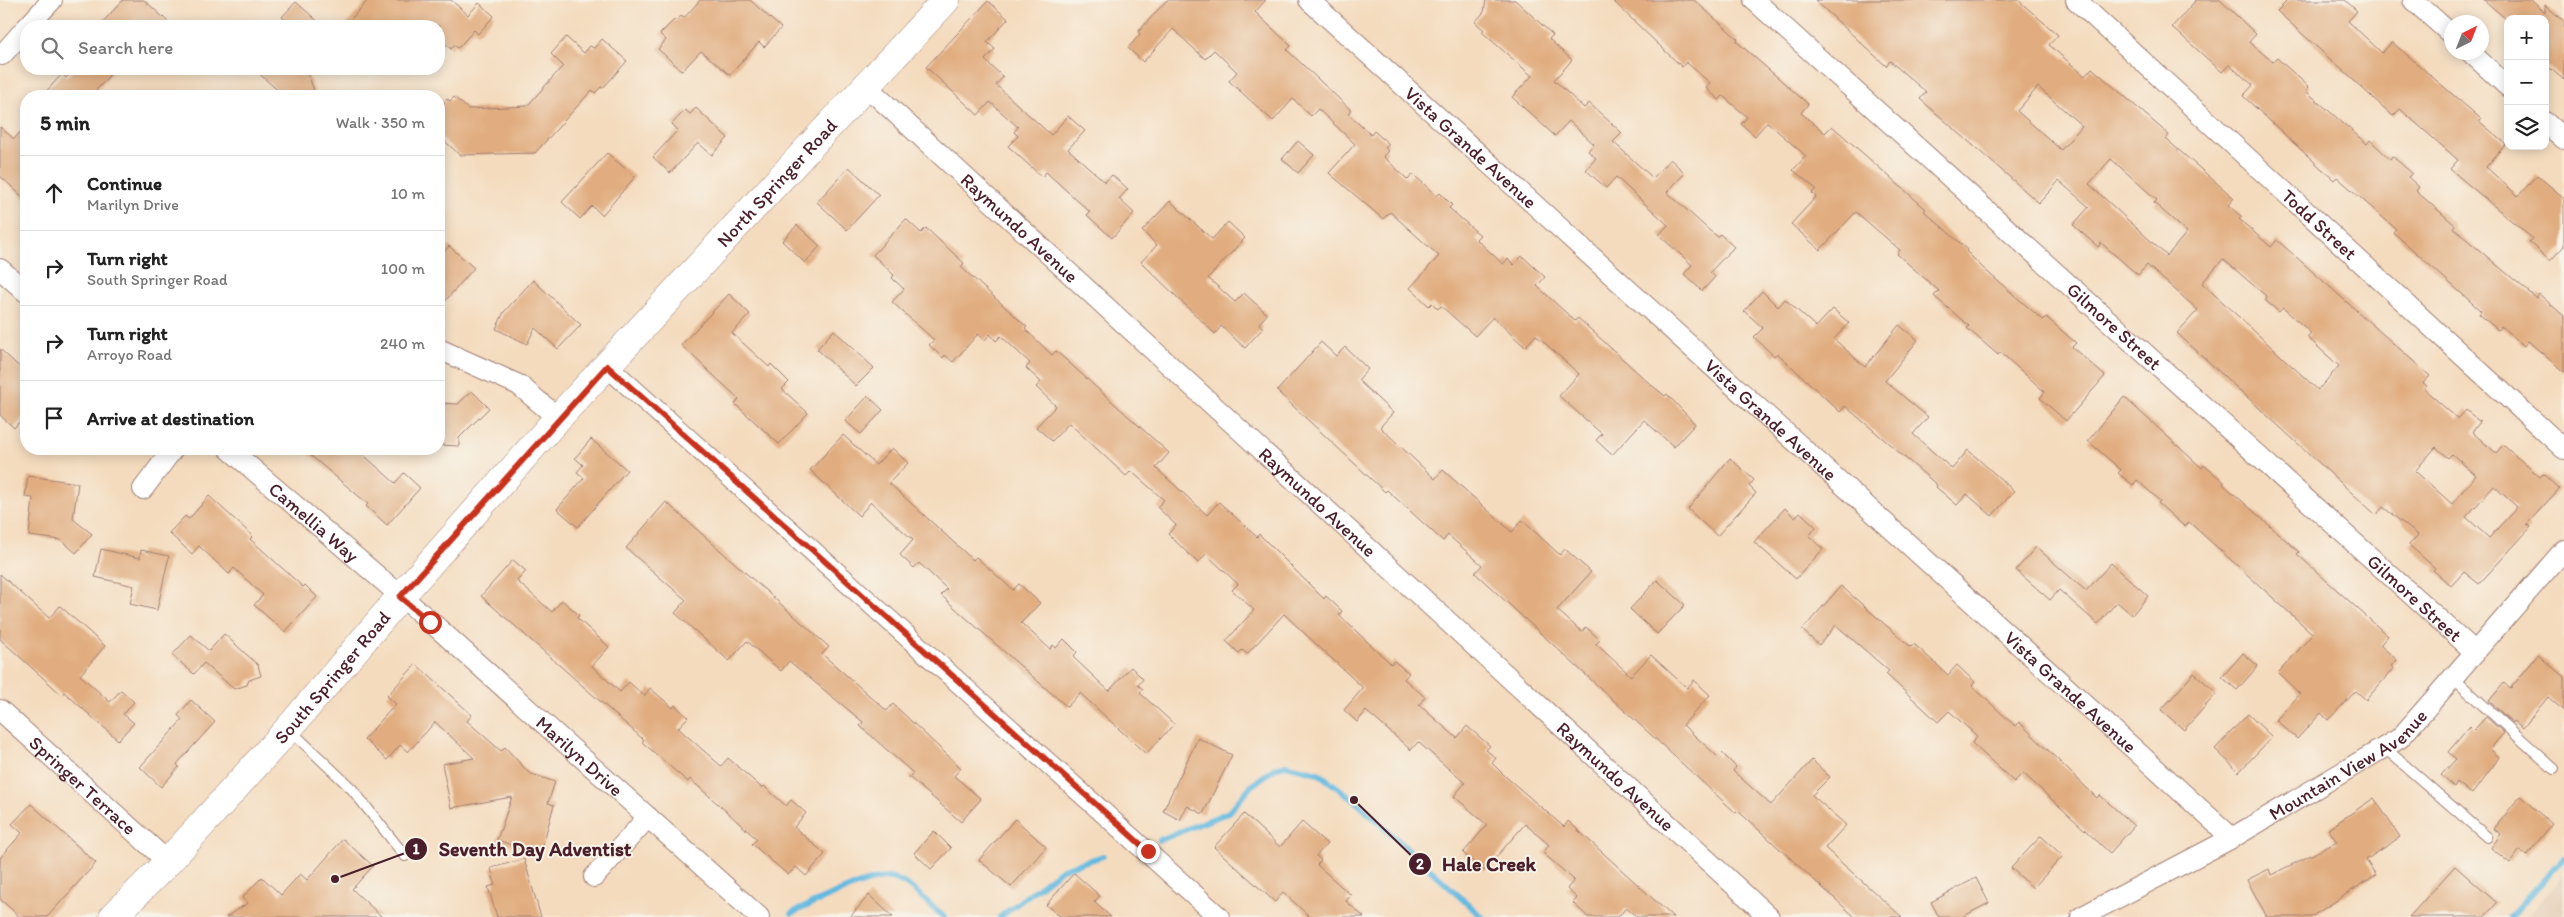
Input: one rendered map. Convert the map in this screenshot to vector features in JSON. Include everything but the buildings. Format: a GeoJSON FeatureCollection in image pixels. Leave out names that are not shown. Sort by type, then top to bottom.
{"type":"FeatureCollection","features":[{"type":"Feature","properties":{"kind":"street"},"geometry":{"type":"LineString","coordinates":[[33,20],[52,0]]}},
{"type":"Feature","properties":{"kind":"street","name":"North Springer Road"},"geometry":{"type":"LineString","coordinates":[[607,366],[946,0]]}},
{"type":"Feature","properties":{"kind":"street","name":"Vista Grande Avenue"},"geometry":{"type":"LineString","coordinates":[[1310,0],[2232,838]]}},
{"type":"Feature","properties":{"kind":"street","name":"Gilmore Street"},"geometry":{"type":"LineString","coordinates":[[1754,0],[2475,652]]}},
{"type":"Feature","properties":{"kind":"street","name":"Todd Street"},"geometry":{"type":"LineString","coordinates":[[2076,0],[2564,449]]}},
{"type":"Feature","properties":{"kind":"street"},"geometry":{"type":"LineString","coordinates":[[2413,0],[2444,28]]}},
{"type":"Feature","properties":{"kind":"street"},"geometry":{"type":"LineString","coordinates":[[2,55],[20,35]]}},
{"type":"Feature","properties":{"kind":"street"},"geometry":{"type":"LineString","coordinates":[[2479,60],[2504,83]]}},
{"type":"Feature","properties":{"kind":"street","name":"Raymundo Avenue"},"geometry":{"type":"LineString","coordinates":[[866,86],[1769,917]]}},
{"type":"Feature","properties":{"kind":"street"},"geometry":{"type":"LineString","coordinates":[[2549,126],[2564,139]]}},
{"type":"Feature","properties":{"kind":"street"},"geometry":{"type":"LineString","coordinates":[[0,269],[20,287]]}},
{"type":"Feature","properties":{"kind":"street"},"geometry":{"type":"LineString","coordinates":[[445,352],[519,386],[558,418]]}},
{"type":"Feature","properties":{"kind":"street"},"geometry":{"type":"LineString","coordinates":[[607,366],[1219,917]]}},
{"type":"Feature","properties":{"kind":"street","name":"South Springer Road"},"geometry":{"type":"LineString","coordinates":[[113,917],[168,862],[289,728],[400,597],[558,418],[607,366]]}},
{"type":"Feature","properties":{"kind":"street"},"geometry":{"type":"LineString","coordinates":[[143,490],[169,455]]}},
{"type":"Feature","properties":{"kind":"street","name":"Camellia Way"},"geometry":{"type":"LineString","coordinates":[[236,455],[400,597]]}},
{"type":"Feature","properties":{"kind":"street","name":"Mountain View Avenue"},"geometry":{"type":"LineString","coordinates":[[2081,917],[2232,838],[2400,738],[2564,550]]}},
{"type":"Feature","properties":{"kind":"street","name":"Marilyn Drive"},"geometry":{"type":"LineString","coordinates":[[400,597],[759,917]]}},
{"type":"Feature","properties":{"kind":"street","name":"Springer Terrace"},"geometry":{"type":"LineString","coordinates":[[0,710],[168,862]]}},
{"type":"Feature","properties":{"kind":"street"},"geometry":{"type":"LineString","coordinates":[[594,877],[648,817]]}},
{"type":"Feature","properties":{"kind":"lane"},"geometry":{"type":"LineString","coordinates":[[2453,678],[2554,769]]}},
{"type":"Feature","properties":{"kind":"lane"},"geometry":{"type":"LineString","coordinates":[[289,728],[352,789],[405,856]]}},
{"type":"Feature","properties":{"kind":"lane"},"geometry":{"type":"LineString","coordinates":[[2386,748],[2487,837]]}},
{"type":"Feature","properties":{"kind":"shaded area"},"geometry":{"type":"Polygon","coordinates":[[[2564,875],[2564,917],[2527,917],[2564,875]]]}},
{"type":"Feature","properties":{"kind":"waterway"},"geometry":{"type":"LineString","coordinates":[[1160,840],[1229,812],[1251,786],[1275,768],[1285,765],[1318,773],[1354,800],[1482,917]]}},
{"type":"Feature","properties":{"kind":"waterway"},"geometry":{"type":"LineString","coordinates":[[1000,917],[1062,869],[1103,856]]}},
{"type":"Feature","properties":{"kind":"waterway"},"geometry":{"type":"LineString","coordinates":[[2510,917],[2564,858]]}},
{"type":"Feature","properties":{"kind":"waterway"},"geometry":{"type":"LineString","coordinates":[[792,913],[859,884],[886,878],[895,879],[909,886],[944,917]]}},
{"type":"Feature","properties":{"kind":"place","name":"Hale Creek"},"geometry":{"type":"Point","coordinates":[1354,800]}},
{"type":"Feature","properties":{"kind":"place","name":"Seventh Day Adventist"},"geometry":{"type":"Point","coordinates":[335,879]}},
{"type":"Feature","properties":{"kind":"route"},"geometry":{"type":"LineString","coordinates":[[430,622],[400,597],[558,418],[607,366],[1148,851]]}}]}
